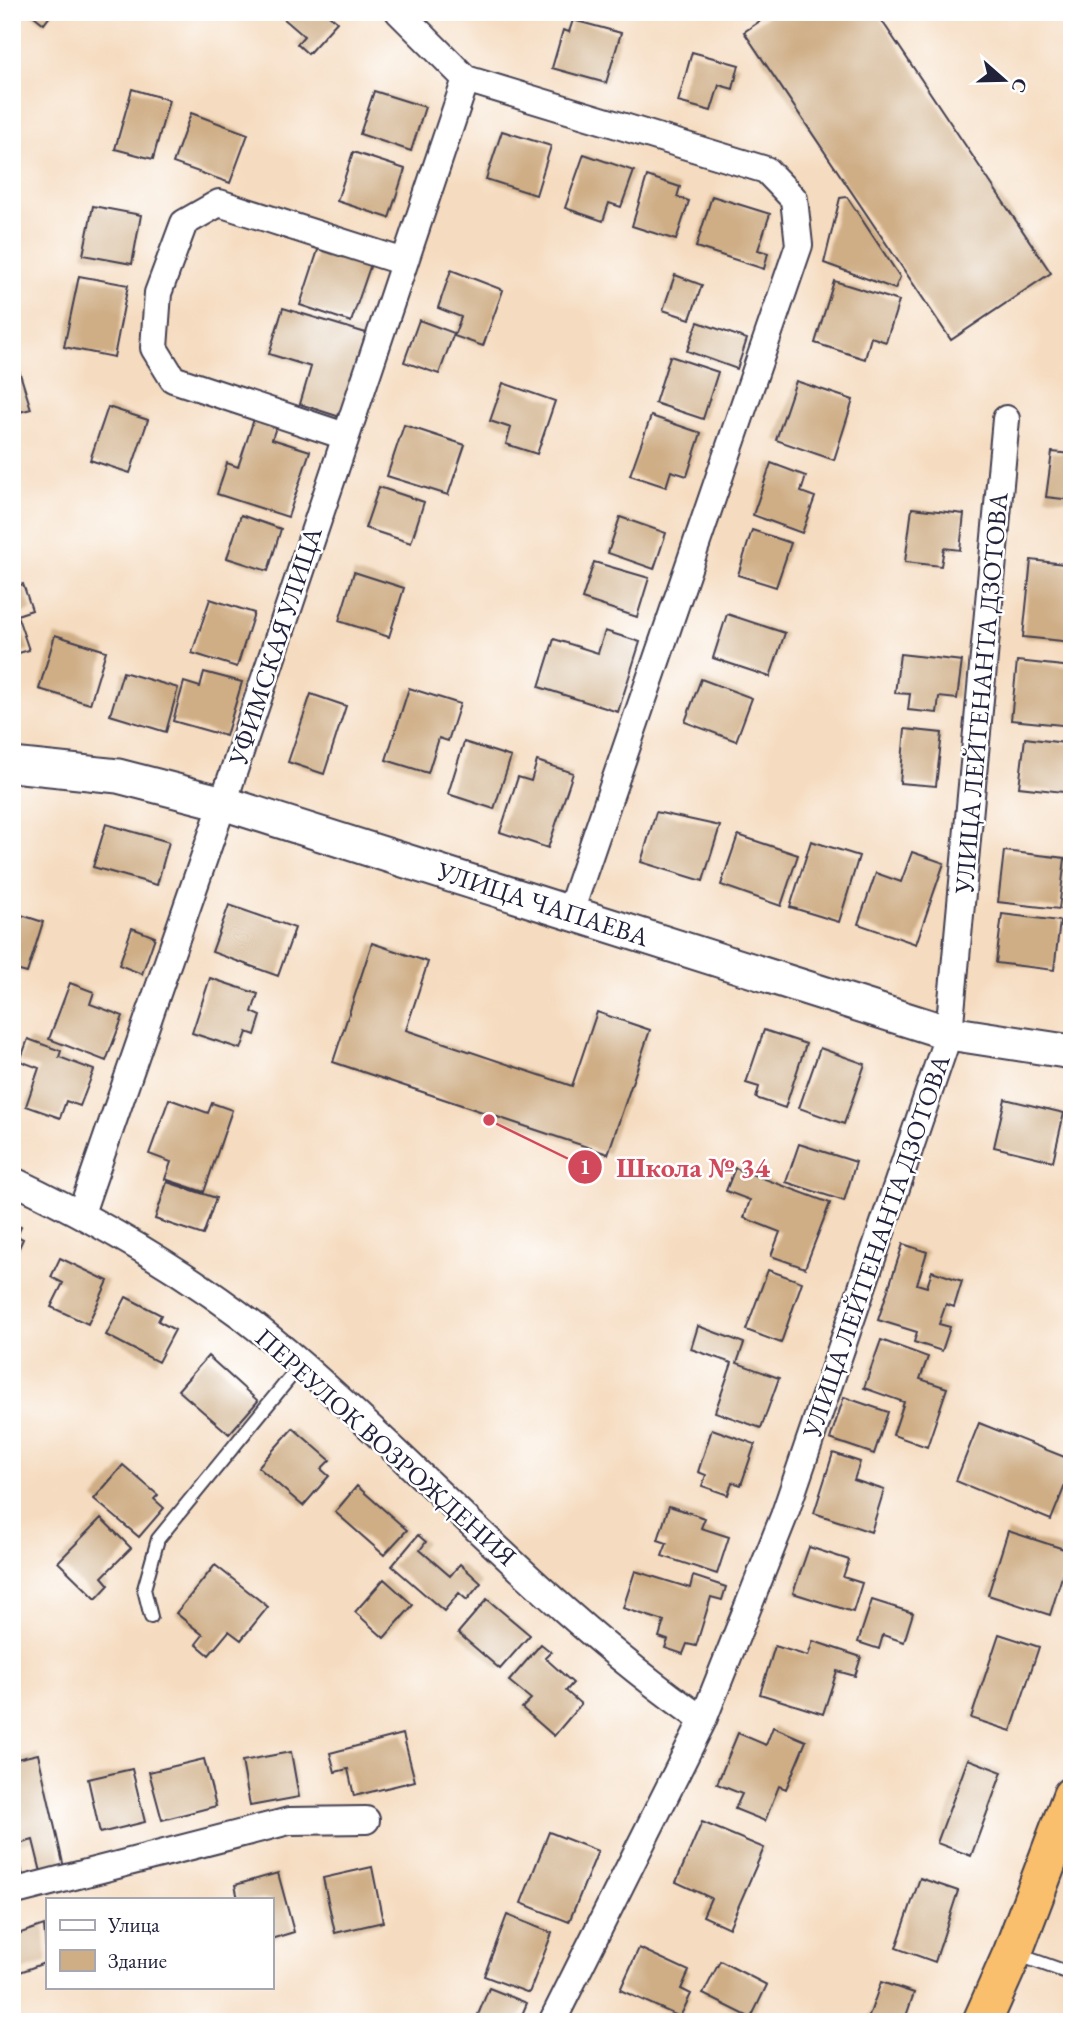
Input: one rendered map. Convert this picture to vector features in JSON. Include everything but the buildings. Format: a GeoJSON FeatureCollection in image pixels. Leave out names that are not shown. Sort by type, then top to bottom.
{"type":"FeatureCollection","features":[{"type":"Feature","properties":{"kind":"highway"},"geometry":{"type":"LineString","coordinates":[[982,2022],[1013,1952],[1072,1796]]}},
{"type":"Feature","properties":{"kind":"street"},"geometry":{"type":"LineString","coordinates":[[399,12],[466,79],[766,170],[793,199],[799,245],[570,912]]}},
{"type":"Feature","properties":{"kind":"street","name":"УФИМСКАЯ УЛИЦА"},"geometry":{"type":"LineString","coordinates":[[81,1213],[223,803],[466,79]]}},
{"type":"Feature","properties":{"kind":"street"},"geometry":{"type":"LineString","coordinates":[[345,436],[173,379],[154,348],[158,293],[184,223],[219,203],[404,262]]}},
{"type":"Feature","properties":{"kind":"street","name":"УЛИЦА ЛЕЙТЕНАНТА ДЗОТОВА"},"geometry":{"type":"LineString","coordinates":[[552,2022],[703,1720],[784,1516],[949,1033],[1006,419]]}},
{"type":"Feature","properties":{"kind":"street","name":"УЛИЦА ЧАПАЕВА"},"geometry":{"type":"LineString","coordinates":[[12,765],[118,776],[223,803],[949,1033],[1072,1052]]}},
{"type":"Feature","properties":{"kind":"street","name":"ПЕРЕУЛОК ВОЗРОЖДЕНИЯ"},"geometry":{"type":"LineString","coordinates":[[12,1181],[81,1213],[211,1294],[301,1364],[489,1540],[646,1681],[703,1720]]}},
{"type":"Feature","properties":{"kind":"street"},"geometry":{"type":"LineString","coordinates":[[12,1892],[289,1821],[366,1820]]}},
{"type":"Feature","properties":{"kind":"lane"},"geometry":{"type":"LineString","coordinates":[[151,1616],[144,1589],[158,1539],[301,1364]]}},
{"type":"Feature","properties":{"kind":"lane"},"geometry":{"type":"LineString","coordinates":[[1013,1952],[1072,1973]]}},
{"type":"Feature","properties":{"kind":"place","name":"Школа № 34"},"geometry":{"type":"Point","coordinates":[489,1120]}}]}
